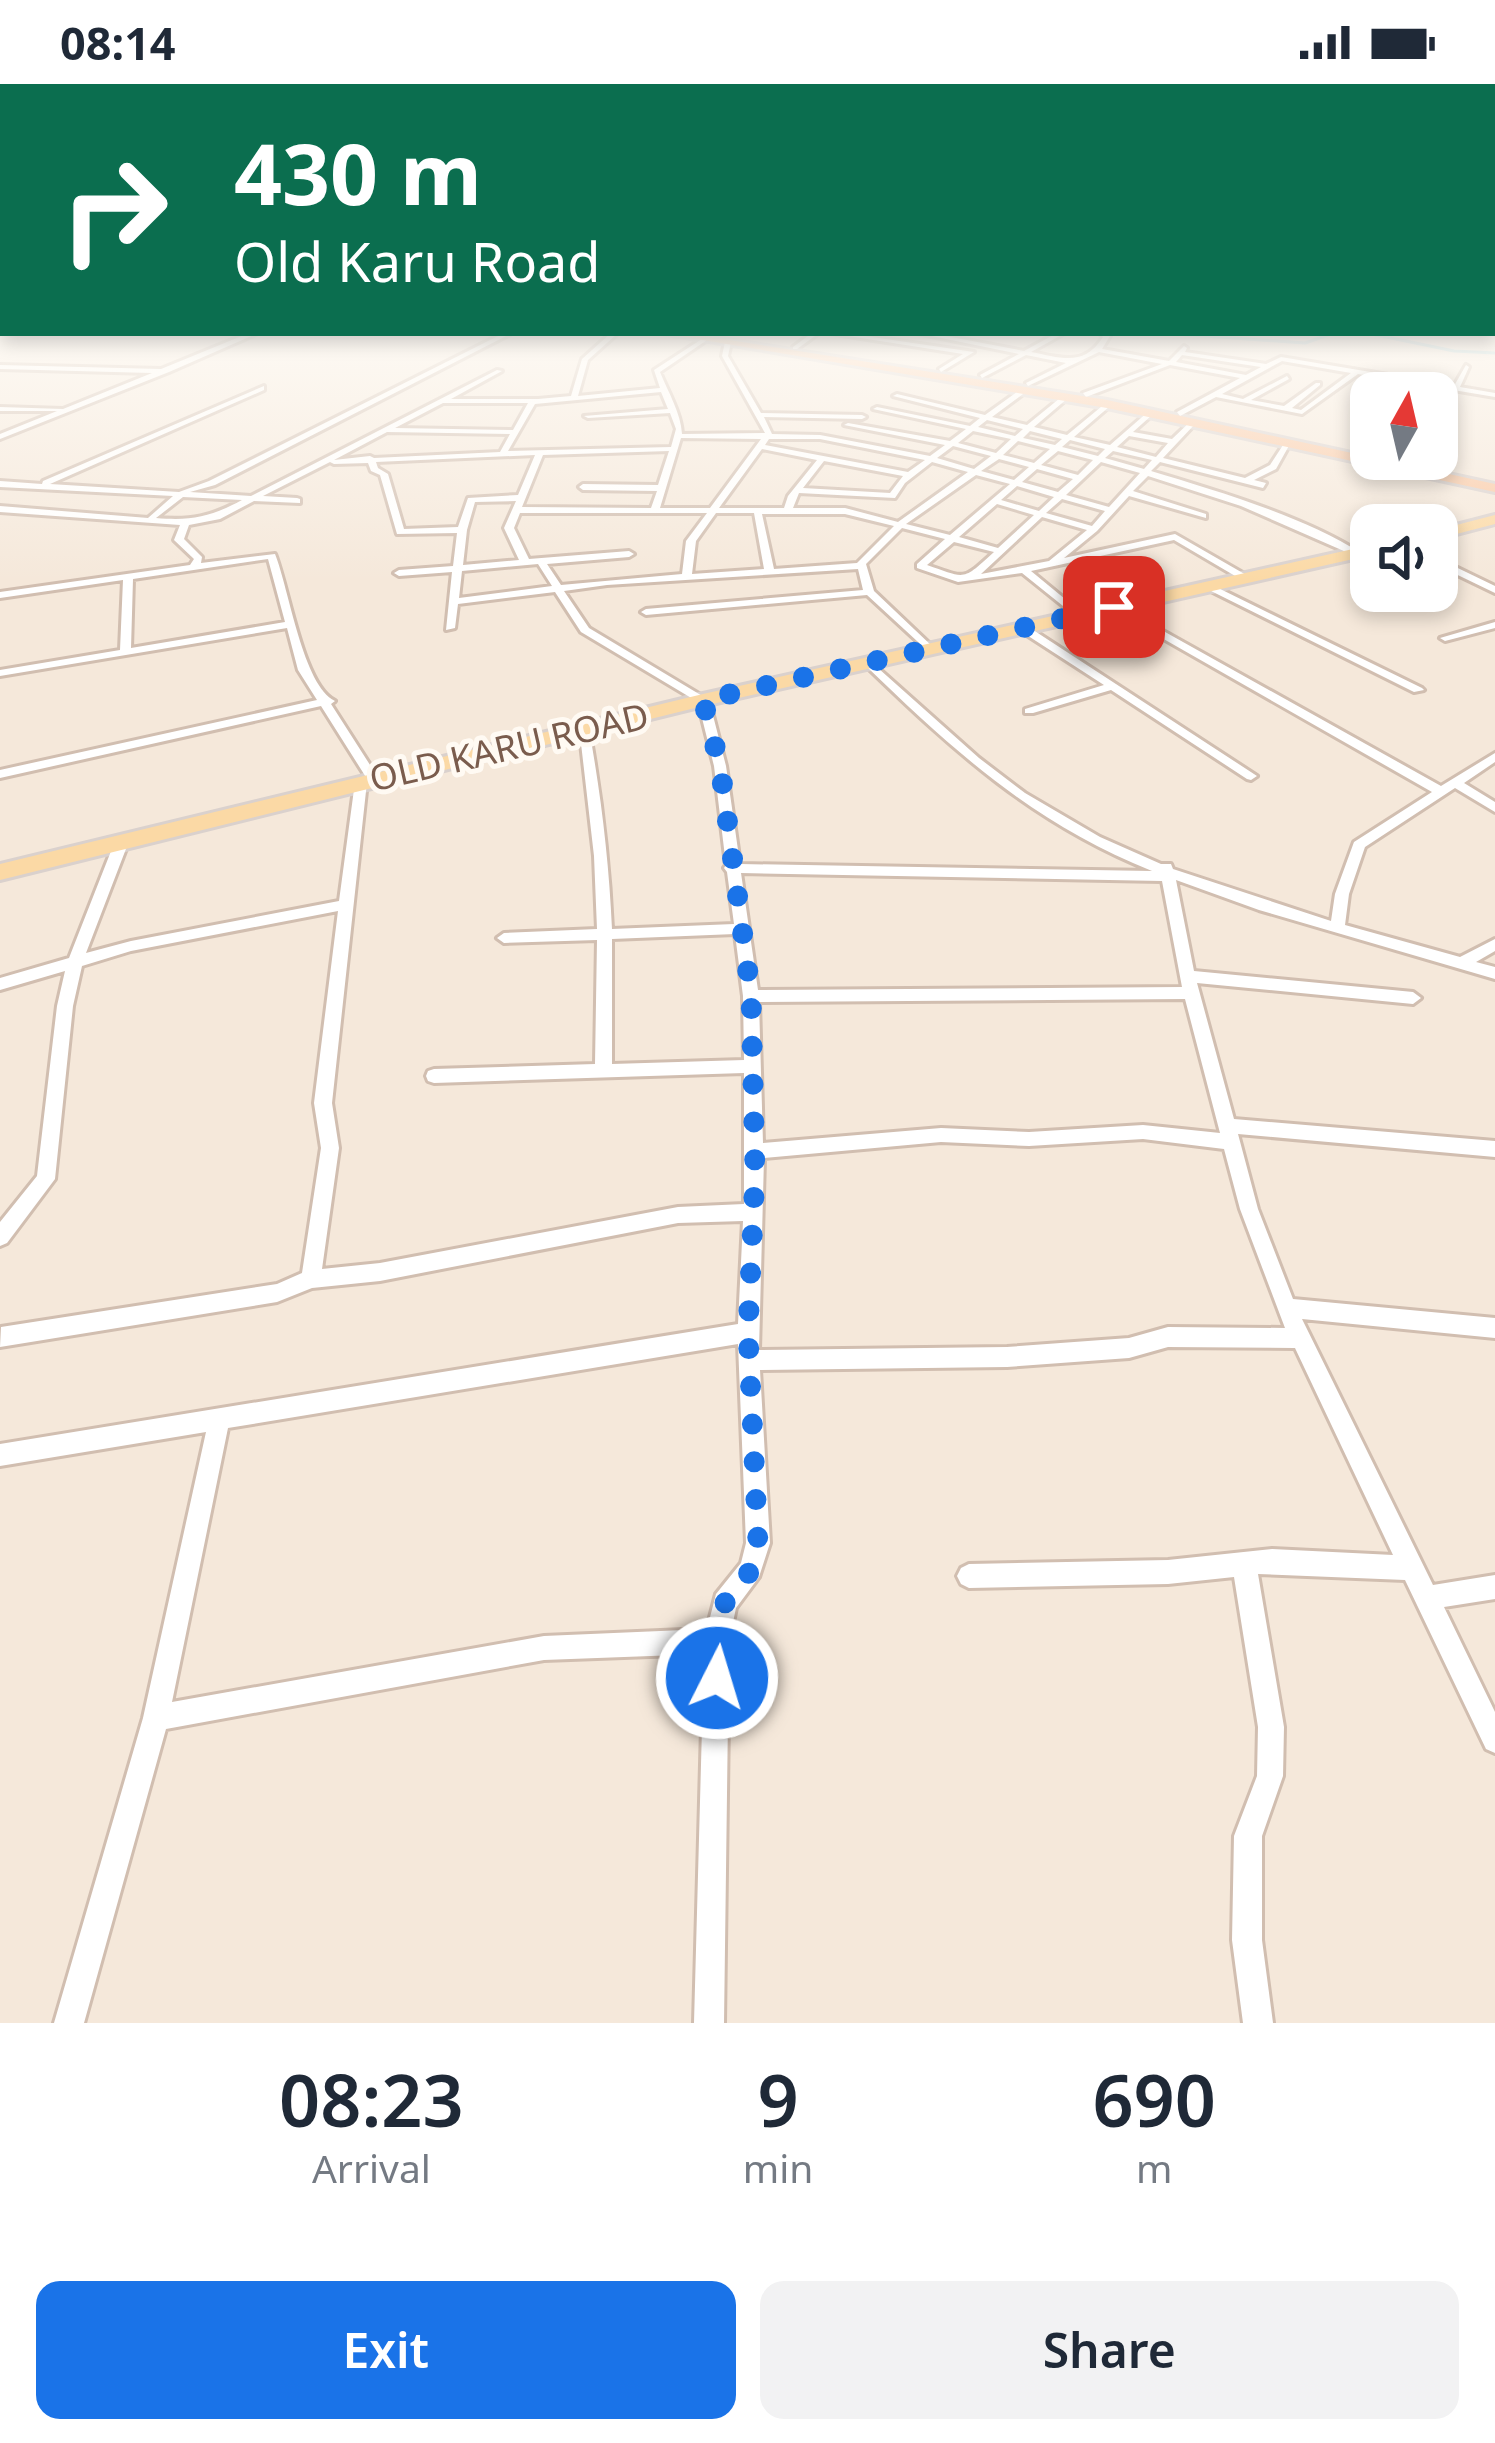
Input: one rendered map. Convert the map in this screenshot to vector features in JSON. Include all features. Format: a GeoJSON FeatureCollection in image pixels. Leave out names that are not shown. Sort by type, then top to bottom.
{"type":"FeatureCollection","features":[{"type":"Feature","properties":{"kind":"highway"},"geometry":{"type":"LineString","coordinates":[[1094,401],[1350,451]]}},
{"type":"Feature","properties":{"kind":"highway"},"geometry":{"type":"LineString","coordinates":[[1114,401],[1288,444],[1495,485]]}},
{"type":"Feature","properties":{"kind":"highway"},"geometry":{"type":"LineString","coordinates":[[1458,476],[1495,485]]}},
{"type":"Feature","properties":{"kind":"main road"},"geometry":{"type":"LineString","coordinates":[[1458,529],[1495,519]]}},
{"type":"Feature","properties":{"kind":"main road","name":"OLD KARU ROAD"},"geometry":{"type":"LineString","coordinates":[[0,872],[703,700],[1350,555]]}},
{"type":"Feature","properties":{"kind":"street"},"geometry":{"type":"LineString","coordinates":[[0,437],[90,401]]}},
{"type":"Feature","properties":{"kind":"street"},"geometry":{"type":"LineString","coordinates":[[40,485],[230,401]]}},
{"type":"Feature","properties":{"kind":"street"},"geometry":{"type":"LineString","coordinates":[[152,517],[185,491],[212,483],[373,401]]}},
{"type":"Feature","properties":{"kind":"street"},"geometry":{"type":"LineString","coordinates":[[0,509],[184,523],[217,518],[437,401]]}},
{"type":"Feature","properties":{"kind":"street"},"geometry":{"type":"LineString","coordinates":[[503,454],[535,401]]}},
{"type":"Feature","properties":{"kind":"street"},"geometry":{"type":"LineString","coordinates":[[655,510],[677,436],[669,401]]}},
{"type":"Feature","properties":{"kind":"street"},"geometry":{"type":"LineString","coordinates":[[752,401],[767,437]]}},
{"type":"Feature","properties":{"kind":"street"},"geometry":{"type":"LineString","coordinates":[[820,437],[890,401]]}},
{"type":"Feature","properties":{"kind":"street"},"geometry":{"type":"LineString","coordinates":[[924,401],[1263,485]]}},
{"type":"Feature","properties":{"kind":"street"},"geometry":{"type":"LineString","coordinates":[[797,490],[892,496],[910,475],[1009,401]]}},
{"type":"Feature","properties":{"kind":"street"},"geometry":{"type":"LineString","coordinates":[[452,602],[861,566],[902,523],[997,456],[1060,401]]}},
{"type":"Feature","properties":{"kind":"street"},"geometry":{"type":"LineString","coordinates":[[1048,567],[1094,529],[1173,442],[1186,418],[1205,401]]}},
{"type":"Feature","properties":{"kind":"street"},"geometry":{"type":"LineString","coordinates":[[1247,401],[1307,411],[1319,401]]}},
{"type":"Feature","properties":{"kind":"street"},"geometry":{"type":"LineString","coordinates":[[1284,410],[1295,401]]}},
{"type":"Feature","properties":{"kind":"street"},"geometry":{"type":"LineString","coordinates":[[1107,404],[920,566],[970,578],[1025,572],[1175,537],[1245,578]]}},
{"type":"Feature","properties":{"kind":"street"},"geometry":{"type":"LineString","coordinates":[[0,409],[71,409]]}},
{"type":"Feature","properties":{"kind":"street"},"geometry":{"type":"LineString","coordinates":[[877,410],[1142,473],[1288,518],[1350,546]]}},
{"type":"Feature","properties":{"kind":"street"},"geometry":{"type":"LineString","coordinates":[[587,416],[674,411]]}},
{"type":"Feature","properties":{"kind":"street"},"geometry":{"type":"LineString","coordinates":[[970,578],[1149,413]]}},
{"type":"Feature","properties":{"kind":"street"},"geometry":{"type":"LineString","coordinates":[[1045,414],[1085,422]]}},
{"type":"Feature","properties":{"kind":"street"},"geometry":{"type":"LineString","coordinates":[[760,415],[865,417]]}},
{"type":"Feature","properties":{"kind":"street"},"geometry":{"type":"LineString","coordinates":[[848,425],[954,444],[1080,478]]}},
{"type":"Feature","properties":{"kind":"street"},"geometry":{"type":"LineString","coordinates":[[386,430],[515,432]]}},
{"type":"Feature","properties":{"kind":"street"},"geometry":{"type":"LineString","coordinates":[[1127,433],[1173,442]]}},
{"type":"Feature","properties":{"kind":"street"},"geometry":{"type":"LineString","coordinates":[[677,436],[820,437],[929,460],[1111,510]]}},
{"type":"Feature","properties":{"kind":"street"},"geometry":{"type":"LineString","coordinates":[[686,579],[691,541],[767,437]]}},
{"type":"Feature","properties":{"kind":"street"},"geometry":{"type":"LineString","coordinates":[[1246,481],[1274,467],[1288,444]]}},
{"type":"Feature","properties":{"kind":"street"},"geometry":{"type":"LineString","coordinates":[[759,446],[910,475]]}},
{"type":"Feature","properties":{"kind":"street"},"geometry":{"type":"LineString","coordinates":[[327,463],[671,449]]}},
{"type":"Feature","properties":{"kind":"street"},"geometry":{"type":"LineString","coordinates":[[526,564],[509,528],[540,453]]}},
{"type":"Feature","properties":{"kind":"street"},"geometry":{"type":"LineString","coordinates":[[788,512],[797,490],[823,457]]}},
{"type":"Feature","properties":{"kind":"street"},"geometry":{"type":"LineString","coordinates":[[370,458],[374,470],[384,474],[400,532],[462,530]]}},
{"type":"Feature","properties":{"kind":"street"},"geometry":{"type":"LineString","coordinates":[[0,484],[297,501]]}},
{"type":"Feature","properties":{"kind":"street"},"geometry":{"type":"LineString","coordinates":[[583,487],[660,488]]}},
{"type":"Feature","properties":{"kind":"street"},"geometry":{"type":"LineString","coordinates":[[1127,492],[1203,517]]}},
{"type":"Feature","properties":{"kind":"street"},"geometry":{"type":"LineString","coordinates":[[450,628],[462,530],[473,499],[708,513],[845,511],[1001,551]]}},
{"type":"Feature","properties":{"kind":"street"},"geometry":{"type":"LineString","coordinates":[[994,501],[1094,529]]}},
{"type":"Feature","properties":{"kind":"street"},"geometry":{"type":"LineString","coordinates":[[758,514],[770,573]]}},
{"type":"Feature","properties":{"kind":"street"},"geometry":{"type":"LineString","coordinates":[[184,523],[179,540],[199,559],[194,567]]}},
{"type":"Feature","properties":{"kind":"street"},"geometry":{"type":"LineString","coordinates":[[399,573],[629,554]]}},
{"type":"Feature","properties":{"kind":"street"},"geometry":{"type":"LineString","coordinates":[[0,596],[272,556],[304,670],[329,701],[367,781],[323,1102],[330,1148],[311,1279]]}},
{"type":"Feature","properties":{"kind":"street"},"geometry":{"type":"LineString","coordinates":[[541,562],[585,630],[703,700],[720,766],[751,995],[754,1151],[748,1332],[758,1543],[752,1569],[725,1603],[717,1641],[709,2023]]}},
{"type":"Feature","properties":{"kind":"street"},"geometry":{"type":"LineString","coordinates":[[861,566],[869,592],[930,650]]}},
{"type":"Feature","properties":{"kind":"street"},"geometry":{"type":"LineString","coordinates":[[1025,572],[1078,615]]}},
{"type":"Feature","properties":{"kind":"street"},"geometry":{"type":"LineString","coordinates":[[1458,572],[1495,590]]}},
{"type":"Feature","properties":{"kind":"street"},"geometry":{"type":"LineString","coordinates":[[125,652],[128,577]]}},
{"type":"Feature","properties":{"kind":"street"},"geometry":{"type":"LineString","coordinates":[[1208,586],[1418,690]]}},
{"type":"Feature","properties":{"kind":"street"},"geometry":{"type":"LineString","coordinates":[[646,612],[869,592]]}},
{"type":"Feature","properties":{"kind":"street"},"geometry":{"type":"LineString","coordinates":[[1114,607],[1440,791]]}},
{"type":"Feature","properties":{"kind":"street"},"geometry":{"type":"LineString","coordinates":[[0,673],[292,624]]}},
{"type":"Feature","properties":{"kind":"street"},"geometry":{"type":"LineString","coordinates":[[1445,638],[1495,625]]}},
{"type":"Feature","properties":{"kind":"street"},"geometry":{"type":"LineString","coordinates":[[1023,628],[1251,776]]}},
{"type":"Feature","properties":{"kind":"street"},"geometry":{"type":"LineString","coordinates":[[869,663],[975,763],[1048,814],[1166,872],[1495,973]]}},
{"type":"Feature","properties":{"kind":"street"},"geometry":{"type":"LineString","coordinates":[[1029,711],[1111,687]]}},
{"type":"Feature","properties":{"kind":"street"},"geometry":{"type":"LineString","coordinates":[[0,774],[329,701]]}},
{"type":"Feature","properties":{"kind":"street"},"geometry":{"type":"LineString","coordinates":[[583,729],[599,806],[609,933],[603,1069]]}},
{"type":"Feature","properties":{"kind":"street"},"geometry":{"type":"LineString","coordinates":[[1337,928],[1342,894],[1359,845],[1495,757]]}},
{"type":"Feature","properties":{"kind":"street"},"geometry":{"type":"LineString","coordinates":[[1454,782],[1495,808]]}},
{"type":"Feature","properties":{"kind":"street"},"geometry":{"type":"LineString","coordinates":[[0,1237],[46,1179],[74,966],[122,842]]}},
{"type":"Feature","properties":{"kind":"street"},"geometry":{"type":"LineString","coordinates":[[731,868],[1166,872]]}},
{"type":"Feature","properties":{"kind":"street"},"geometry":{"type":"LineString","coordinates":[[1166,872],[1229,1134],[1286,1308],[1495,1740]]}},
{"type":"Feature","properties":{"kind":"street"},"geometry":{"type":"LineString","coordinates":[[0,984],[130,946],[347,904]]}},
{"type":"Feature","properties":{"kind":"street"},"geometry":{"type":"LineString","coordinates":[[504,938],[739,929]]}},
{"type":"Feature","properties":{"kind":"street"},"geometry":{"type":"LineString","coordinates":[[1462,963],[1495,944]]}},
{"type":"Feature","properties":{"kind":"street"},"geometry":{"type":"LineString","coordinates":[[751,995],[1190,984],[1413,998]]}},
{"type":"Feature","properties":{"kind":"street"},"geometry":{"type":"LineString","coordinates":[[434,1076],[752,1066]]}},
{"type":"Feature","properties":{"kind":"street"},"geometry":{"type":"LineString","coordinates":[[754,1151],[941,1135],[1029,1139],[1143,1132],[1495,1148]]}},
{"type":"Feature","properties":{"kind":"street"},"geometry":{"type":"LineString","coordinates":[[0,1336],[277,1293],[311,1279],[380,1272],[678,1215],[753,1212]]}},
{"type":"Feature","properties":{"kind":"street"},"geometry":{"type":"LineString","coordinates":[[1286,1308],[1495,1328]]}},
{"type":"Feature","properties":{"kind":"street"},"geometry":{"type":"LineString","coordinates":[[0,1455],[748,1332]]}},
{"type":"Feature","properties":{"kind":"street"},"geometry":{"type":"LineString","coordinates":[[751,1360],[1007,1357],[1129,1348],[1168,1337],[1301,1338]]}},
{"type":"Feature","properties":{"kind":"street"},"geometry":{"type":"LineString","coordinates":[[68,2023],[156,1718],[219,1420]]}},
{"type":"Feature","properties":{"kind":"street"},"geometry":{"type":"LineString","coordinates":[[969,1576],[1168,1572],[1244,1564],[1411,1568]]}},
{"type":"Feature","properties":{"kind":"street"},"geometry":{"type":"LineString","coordinates":[[1244,1564],[1271,1727],[1270,1776],[1248,1836],[1247,1940],[1258,2023]]}},
{"type":"Feature","properties":{"kind":"street"},"geometry":{"type":"LineString","coordinates":[[1427,1598],[1495,1587]]}},
{"type":"Feature","properties":{"kind":"street"},"geometry":{"type":"LineString","coordinates":[[156,1718],[544,1648],[717,1641]]}},
{"type":"Feature","properties":{"kind":"shaded area"},"geometry":{"type":"Polygon","coordinates":[[[0,401],[1350,401],[1350,480],[1458,480],[1458,401],[1495,401],[1495,2023],[0,2023],[0,401]]]}},
{"type":"Feature","properties":{"kind":"route"},"geometry":{"type":"LineString","coordinates":[[717,1678],[717,1641],[725,1603],[752,1569],[758,1543],[748,1332],[755,1172],[751,995],[735,907],[720,766],[703,700],[1114,607]]}}]}
